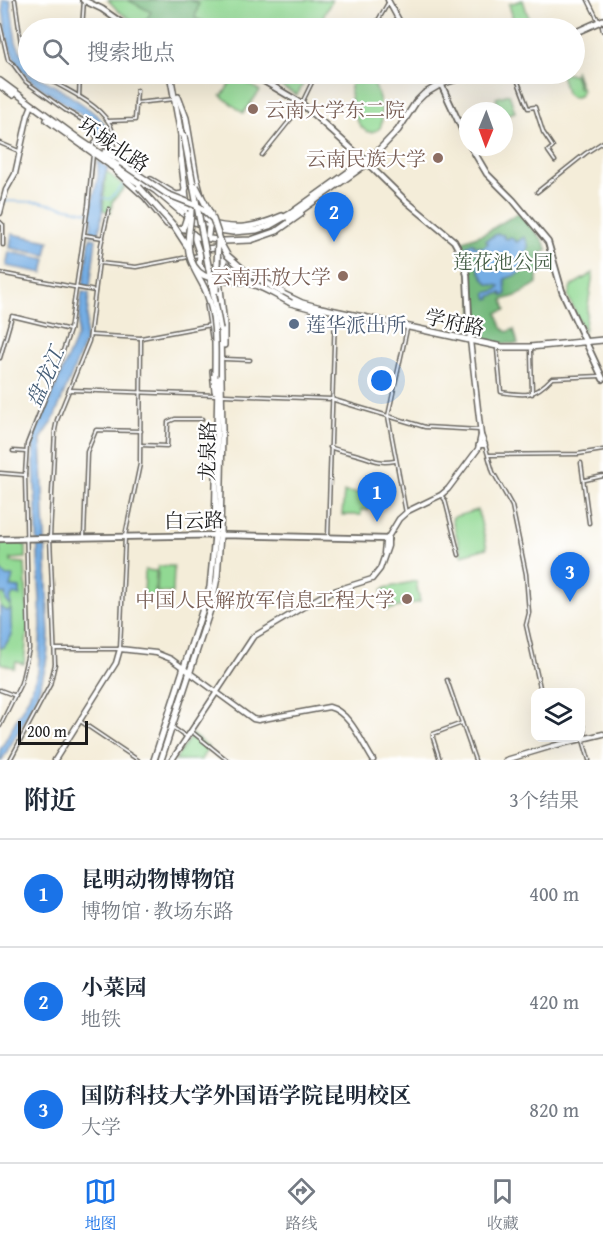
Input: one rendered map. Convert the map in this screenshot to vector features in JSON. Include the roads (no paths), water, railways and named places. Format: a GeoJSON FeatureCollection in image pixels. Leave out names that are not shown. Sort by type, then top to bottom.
{"type":"FeatureCollection","features":[{"type":"Feature","properties":{"kind":"main road"},"geometry":{"type":"LineString","coordinates":[[83,0],[116,18]]}},
{"type":"Feature","properties":{"kind":"main road"},"geometry":{"type":"LineString","coordinates":[[92,0],[118,18]]}},
{"type":"Feature","properties":{"kind":"main road"},"geometry":{"type":"LineString","coordinates":[[585,30],[601,23]]}},
{"type":"Feature","properties":{"kind":"main road","name":"环城北路"},"geometry":{"type":"LineString","coordinates":[[0,81],[31,106]]}},
{"type":"Feature","properties":{"kind":"main road"},"geometry":{"type":"LineString","coordinates":[[173,84],[183,134],[191,201],[188,250]]}},
{"type":"Feature","properties":{"kind":"main road"},"geometry":{"type":"LineString","coordinates":[[269,84],[301,103],[411,206],[446,233],[458,248],[468,282],[470,341]]}},
{"type":"Feature","properties":{"kind":"main road"},"geometry":{"type":"LineString","coordinates":[[211,233],[237,236],[260,232],[286,221],[311,205],[391,142],[423,99],[447,84]]}},
{"type":"Feature","properties":{"kind":"main road"},"geometry":{"type":"LineString","coordinates":[[442,86],[449,84]]}},
{"type":"Feature","properties":{"kind":"main road","name":"环城北路"},"geometry":{"type":"LineString","coordinates":[[0,86],[95,150],[109,156],[181,213],[211,233]]}},
{"type":"Feature","properties":{"kind":"main road"},"geometry":{"type":"LineString","coordinates":[[442,86],[459,123]]}},
{"type":"Feature","properties":{"kind":"main road"},"geometry":{"type":"LineString","coordinates":[[176,98],[184,122],[197,189],[211,233],[200,255]]}},
{"type":"Feature","properties":{"kind":"main road"},"geometry":{"type":"LineString","coordinates":[[176,98],[186,118],[196,177],[211,233],[219,329]]}},
{"type":"Feature","properties":{"kind":"main road"},"geometry":{"type":"LineString","coordinates":[[183,134],[181,157],[189,213],[184,227]]}},
{"type":"Feature","properties":{"kind":"main road","name":"龙泉路"},"geometry":{"type":"LineString","coordinates":[[183,134],[219,329],[222,367],[220,395]]}},
{"type":"Feature","properties":{"kind":"main road","name":"龙泉路"},"geometry":{"type":"LineString","coordinates":[[154,760],[215,592],[218,535],[219,329],[183,148]]}},
{"type":"Feature","properties":{"kind":"main road"},"geometry":{"type":"LineString","coordinates":[[95,150],[137,189],[167,224],[177,228],[184,227],[193,234],[200,255],[199,264],[204,271],[211,325],[213,376],[220,395]]}},
{"type":"Feature","properties":{"kind":"main road"},"geometry":{"type":"LineString","coordinates":[[109,156],[167,194],[200,207],[211,233]]}},
{"type":"Feature","properties":{"kind":"main road"},"geometry":{"type":"LineString","coordinates":[[109,156],[176,195],[183,194],[186,188]]}},
{"type":"Feature","properties":{"kind":"main road"},"geometry":{"type":"LineString","coordinates":[[477,156],[488,174],[548,242],[562,291],[602,377]]}},
{"type":"Feature","properties":{"kind":"main road"},"geometry":{"type":"LineString","coordinates":[[193,234],[255,226],[299,206],[366,162]]}},
{"type":"Feature","properties":{"kind":"main road"},"geometry":{"type":"LineString","coordinates":[[111,166],[139,187],[179,233],[188,250],[209,299],[215,337],[215,375],[220,395]]}},
{"type":"Feature","properties":{"kind":"main road","name":"环城北路"},"geometry":{"type":"LineString","coordinates":[[111,166],[146,188],[189,222],[211,233]]}},
{"type":"Feature","properties":{"kind":"main road"},"geometry":{"type":"LineString","coordinates":[[157,184],[189,213],[194,212],[202,216],[211,233]]}},
{"type":"Feature","properties":{"kind":"main road","name":"学府路"},"geometry":{"type":"LineString","coordinates":[[211,233],[219,250],[242,272],[302,303],[470,341]]}},
{"type":"Feature","properties":{"kind":"main road","name":"学府路"},"geometry":{"type":"LineString","coordinates":[[211,233],[237,265],[302,303]]}},
{"type":"Feature","properties":{"kind":"main road"},"geometry":{"type":"LineString","coordinates":[[222,367],[224,325],[220,271],[224,263],[224,255]]}},
{"type":"Feature","properties":{"kind":"main road"},"geometry":{"type":"LineString","coordinates":[[192,261],[196,269],[207,277],[257,285],[291,303],[334,313]]}},
{"type":"Feature","properties":{"kind":"main road","name":"学府路"},"geometry":{"type":"LineString","coordinates":[[204,271],[211,274],[220,271],[242,275],[294,301],[334,313],[498,346],[518,348],[603,340]]}},
{"type":"Feature","properties":{"kind":"main road","name":"白云路"},"geometry":{"type":"LineString","coordinates":[[0,539],[218,535],[388,539]]}},
{"type":"Feature","properties":{"kind":"main road","name":"龙泉路"},"geometry":{"type":"LineString","coordinates":[[161,760],[187,670]]}},
{"type":"Feature","properties":{"kind":"street"},"geometry":{"type":"LineString","coordinates":[[15,0],[18,22]]}},
{"type":"Feature","properties":{"kind":"street"},"geometry":{"type":"LineString","coordinates":[[82,18],[83,0]]}},
{"type":"Feature","properties":{"kind":"street"},"geometry":{"type":"LineString","coordinates":[[588,0],[603,31]]}},
{"type":"Feature","properties":{"kind":"street"},"geometry":{"type":"LineString","coordinates":[[378,18],[388,1]]}},
{"type":"Feature","properties":{"kind":"street"},"geometry":{"type":"LineString","coordinates":[[388,1],[397,18]]}},
{"type":"Feature","properties":{"kind":"street"},"geometry":{"type":"LineString","coordinates":[[0,25],[8,60],[18,70]]}},
{"type":"Feature","properties":{"kind":"street"},"geometry":{"type":"LineString","coordinates":[[0,726],[16,696],[25,671],[30,640],[25,475],[28,437],[58,366],[70,330],[97,138],[89,126],[29,84]]}},
{"type":"Feature","properties":{"kind":"street"},"geometry":{"type":"LineString","coordinates":[[56,84],[100,112],[108,121],[112,129],[109,156]]}},
{"type":"Feature","properties":{"kind":"street"},"geometry":{"type":"LineString","coordinates":[[79,97],[80,84]]}},
{"type":"Feature","properties":{"kind":"street"},"geometry":{"type":"LineString","coordinates":[[262,155],[294,116],[310,84]]}},
{"type":"Feature","properties":{"kind":"street"},"geometry":{"type":"LineString","coordinates":[[519,84],[528,108],[535,106],[543,132],[552,147],[548,151],[555,161]]}},
{"type":"Feature","properties":{"kind":"street"},"geometry":{"type":"LineString","coordinates":[[108,121],[135,120],[137,90]]}},
{"type":"Feature","properties":{"kind":"street"},"geometry":{"type":"LineString","coordinates":[[136,104],[176,98]]}},
{"type":"Feature","properties":{"kind":"street"},"geometry":{"type":"LineString","coordinates":[[0,213],[3,200],[15,174],[31,106]]}},
{"type":"Feature","properties":{"kind":"street"},"geometry":{"type":"LineString","coordinates":[[537,192],[603,142]]}},
{"type":"Feature","properties":{"kind":"street"},"geometry":{"type":"LineString","coordinates":[[0,143],[21,152]]}},
{"type":"Feature","properties":{"kind":"street"},"geometry":{"type":"LineString","coordinates":[[10,760],[50,684],[56,649],[48,538],[55,430],[90,335],[102,238],[109,209]]}},
{"type":"Feature","properties":{"kind":"street"},"geometry":{"type":"LineString","coordinates":[[0,222],[3,225],[3,244]]}},
{"type":"Feature","properties":{"kind":"street"},"geometry":{"type":"LineString","coordinates":[[83,235],[102,238]]}},
{"type":"Feature","properties":{"kind":"street"},"geometry":{"type":"LineString","coordinates":[[99,263],[141,267],[200,255]]}},
{"type":"Feature","properties":{"kind":"street"},"geometry":{"type":"LineString","coordinates":[[0,273],[95,291]]}},
{"type":"Feature","properties":{"kind":"street"},"geometry":{"type":"LineString","coordinates":[[328,538],[334,313]]}},
{"type":"Feature","properties":{"kind":"street"},"geometry":{"type":"LineString","coordinates":[[0,358],[12,316],[70,330]]}},
{"type":"Feature","properties":{"kind":"street"},"geometry":{"type":"LineString","coordinates":[[90,335],[141,338],[211,325]]}},
{"type":"Feature","properties":{"kind":"street"},"geometry":{"type":"LineString","coordinates":[[406,513],[388,416],[407,329]]}},
{"type":"Feature","properties":{"kind":"street"},"geometry":{"type":"LineString","coordinates":[[55,760],[116,663],[120,649],[125,536],[140,470],[141,338]]}},
{"type":"Feature","properties":{"kind":"street"},"geometry":{"type":"LineString","coordinates":[[470,341],[481,433],[493,472],[512,506],[526,574],[529,613],[526,625],[541,688]]}},
{"type":"Feature","properties":{"kind":"street"},"geometry":{"type":"LineString","coordinates":[[497,349],[501,392],[532,394],[541,390],[552,378],[602,377]]}},
{"type":"Feature","properties":{"kind":"street"},"geometry":{"type":"LineString","coordinates":[[531,350],[532,394]]}},
{"type":"Feature","properties":{"kind":"street"},"geometry":{"type":"LineString","coordinates":[[224,359],[250,360]]}},
{"type":"Feature","properties":{"kind":"street"},"geometry":{"type":"LineString","coordinates":[[69,390],[331,399],[425,427],[481,433]]}},
{"type":"Feature","properties":{"kind":"street"},"geometry":{"type":"LineString","coordinates":[[141,445],[168,446],[168,422],[175,419],[202,419]]}},
{"type":"Feature","properties":{"kind":"street"},"geometry":{"type":"LineString","coordinates":[[84,538],[87,452],[96,430],[141,430]]}},
{"type":"Feature","properties":{"kind":"street"},"geometry":{"type":"LineString","coordinates":[[172,760],[253,637],[320,597],[368,582],[377,575],[388,546],[388,539],[399,519],[441,495],[454,481],[479,445],[481,433]]}},
{"type":"Feature","properties":{"kind":"street"},"geometry":{"type":"LineString","coordinates":[[479,445],[486,445]]}},
{"type":"Feature","properties":{"kind":"street"},"geometry":{"type":"LineString","coordinates":[[330,447],[374,462],[395,461]]}},
{"type":"Feature","properties":{"kind":"street"},"geometry":{"type":"LineString","coordinates":[[488,455],[578,454],[603,450]]}},
{"type":"Feature","properties":{"kind":"street"},"geometry":{"type":"LineString","coordinates":[[13,451],[26,452]]}},
{"type":"Feature","properties":{"kind":"street"},"geometry":{"type":"LineString","coordinates":[[581,463],[589,524]]}},
{"type":"Feature","properties":{"kind":"street"},"geometry":{"type":"LineString","coordinates":[[0,473],[25,475]]}},
{"type":"Feature","properties":{"kind":"street"},"geometry":{"type":"LineString","coordinates":[[584,480],[603,476]]}},
{"type":"Feature","properties":{"kind":"street"},"geometry":{"type":"LineString","coordinates":[[441,495],[445,500],[459,555]]}},
{"type":"Feature","properties":{"kind":"street"},"geometry":{"type":"LineString","coordinates":[[56,649],[120,649],[156,653],[187,670],[248,716],[258,720],[334,708],[345,715],[373,760]]}},
{"type":"Feature","properties":{"kind":"street"},"geometry":{"type":"LineString","coordinates":[[447,680],[475,760]]}},
{"type":"Feature","properties":{"kind":"street"},"geometry":{"type":"LineString","coordinates":[[0,690],[16,696]]}},
{"type":"Feature","properties":{"kind":"street"},"geometry":{"type":"LineString","coordinates":[[80,721],[138,760]]}},
{"type":"Feature","properties":{"kind":"street"},"geometry":{"type":"LineString","coordinates":[[440,760],[433,734],[462,723]]}},
{"type":"Feature","properties":{"kind":"street"},"geometry":{"type":"LineString","coordinates":[[172,727],[187,737]]}},
{"type":"Feature","properties":{"kind":"street"},"geometry":{"type":"LineString","coordinates":[[191,731],[227,760]]}},
{"type":"Feature","properties":{"kind":"street"},"geometry":{"type":"LineString","coordinates":[[589,760],[585,738],[603,734]]}},
{"type":"Feature","properties":{"kind":"street"},"geometry":{"type":"LineString","coordinates":[[506,760],[571,742]]}},
{"type":"Feature","properties":{"kind":"water"},"geometry":{"type":"Polygon","coordinates":[[[2,0],[10,0],[18,46],[18,65],[9,46],[2,0]]]}},
{"type":"Feature","properties":{"kind":"water"},"geometry":{"type":"Polygon","coordinates":[[[36,84],[49,84],[55,87],[99,118],[107,129],[109,151],[100,145],[98,134],[81,114],[36,84]]]}},
{"type":"Feature","properties":{"kind":"water"},"geometry":{"type":"Polygon","coordinates":[[[98,161],[108,168],[105,174],[102,218],[98,235],[90,234],[92,220],[90,214],[98,176],[98,161]]]}},
{"type":"Feature","properties":{"kind":"water"},"geometry":{"type":"Polygon","coordinates":[[[12,234],[49,241],[46,255],[10,248],[12,234]]]}},
{"type":"Feature","properties":{"kind":"water"},"geometry":{"type":"Polygon","coordinates":[[[497,234],[504,235],[504,238],[508,239],[510,237],[517,242],[524,237],[528,248],[519,274],[505,279],[506,295],[503,296],[501,293],[488,299],[486,293],[497,290],[500,286],[488,284],[478,269],[478,252],[467,250],[466,247],[474,243],[474,246],[483,247],[488,243],[486,240],[497,234]]]}},
{"type":"Feature","properties":{"kind":"water"},"geometry":{"type":"Polygon","coordinates":[[[90,238],[96,239],[90,287],[83,286],[90,238]]]}},
{"type":"Feature","properties":{"kind":"water"},"geometry":{"type":"Polygon","coordinates":[[[9,252],[46,259],[43,273],[6,266],[9,252]]]}},
{"type":"Feature","properties":{"kind":"water"},"geometry":{"type":"Polygon","coordinates":[[[82,292],[89,293],[85,342],[52,423],[41,439],[48,653],[40,686],[28,715],[0,760],[0,750],[29,696],[38,672],[41,626],[33,439],[77,336],[82,292]]]}},
{"type":"Feature","properties":{"kind":"water"},"geometry":{"type":"Polygon","coordinates":[[[0,569],[6,576],[13,576],[10,587],[20,588],[20,596],[14,594],[11,597],[11,606],[6,601],[5,594],[0,593],[0,569]]]}},
{"type":"Feature","properties":{"kind":"water"},"geometry":{"type":"Polygon","coordinates":[[[11,606],[12,635],[4,647],[0,648],[0,607],[7,611],[11,606]]]}},
{"type":"Feature","properties":{"kind":"waterway"},"geometry":{"type":"LineString","coordinates":[[103,198],[110,199],[123,185]]}},
{"type":"Feature","properties":{"kind":"waterway"},"geometry":{"type":"LineString","coordinates":[[0,201],[40,202],[91,213]]}},
{"type":"Feature","properties":{"kind":"place","name":"云南大学东二院"},"geometry":{"type":"Point","coordinates":[253,109]}},
{"type":"Feature","properties":{"kind":"place","name":"云南民族大学"},"geometry":{"type":"Point","coordinates":[438,158]}},
{"type":"Feature","properties":{"kind":"place","name":"小菜园"},"geometry":{"type":"Point","coordinates":[334,242]}},
{"type":"Feature","properties":{"kind":"place","name":"云南开放大学"},"geometry":{"type":"Point","coordinates":[343,276]}},
{"type":"Feature","properties":{"kind":"place","name":"莲华派出所"},"geometry":{"type":"Point","coordinates":[294,324]}},
{"type":"Feature","properties":{"kind":"place","name":"昆明动物博物馆"},"geometry":{"type":"Point","coordinates":[377,522]}},
{"type":"Feature","properties":{"kind":"place","name":"中国人民解放军信息工程大学"},"geometry":{"type":"Point","coordinates":[407,599]}},
{"type":"Feature","properties":{"kind":"place","name":"国防科技大学外国语学院昆明校区"},"geometry":{"type":"Point","coordinates":[570,602]}},
{"type":"Feature","properties":{"kind":"park label","name":"莲花池公园"},"geometry":{"type":"Point","coordinates":[503,261]}},
{"type":"Feature","properties":{"kind":"water label","name":"盘龙江"},"geometry":{"type":"Point","coordinates":[45,377]}}]}
